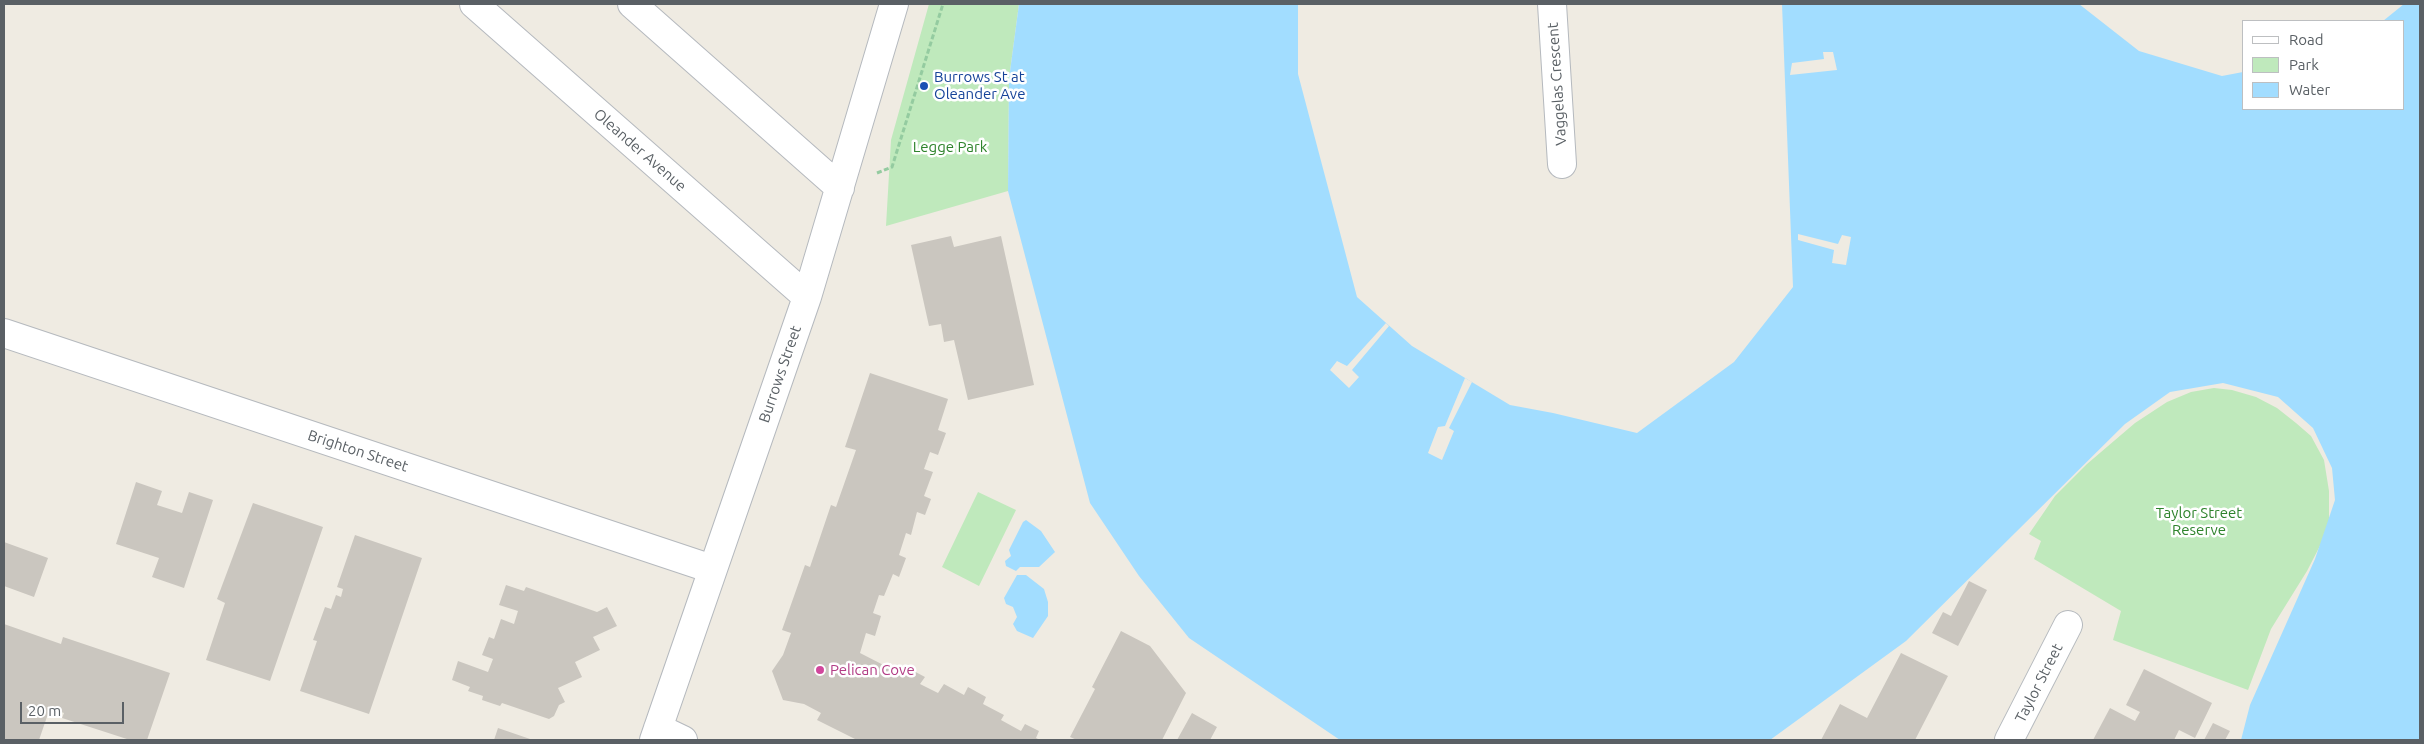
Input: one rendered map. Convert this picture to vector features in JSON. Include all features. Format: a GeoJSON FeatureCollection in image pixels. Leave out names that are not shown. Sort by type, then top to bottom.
{"type":"FeatureCollection","features":[{"type":"Feature","properties":{"kind":"street","name":"Oleander Avenue"},"geometry":{"type":"LineString","coordinates":[[474,4],[807,297]]}},
{"type":"Feature","properties":{"kind":"street"},"geometry":{"type":"LineString","coordinates":[[632,4],[840,188]]}},
{"type":"Feature","properties":{"kind":"street","name":"Burrows Street"},"geometry":{"type":"LineString","coordinates":[[656,734],[807,297],[894,4]]}},
{"type":"Feature","properties":{"kind":"street","name":"Vaggelas Crescent"},"geometry":{"type":"LineString","coordinates":[[1552,4],[1562,164]]}},
{"type":"Feature","properties":{"kind":"street","name":"Brighton Street"},"geometry":{"type":"LineString","coordinates":[[4,333],[712,569]]}},
{"type":"Feature","properties":{"kind":"street","name":"Taylor Street"},"geometry":{"type":"LineString","coordinates":[[2009,740],[2068,625]]}},
{"type":"Feature","properties":{"kind":"street"},"geometry":{"type":"LineString","coordinates":[[656,734],[682,740]]}},
{"type":"Feature","properties":{"kind":"path"},"geometry":{"type":"LineString","coordinates":[[840,188],[892,167],[943,4]]}},
{"type":"Feature","properties":{"kind":"green space","name":"Legge Park"},"geometry":{"type":"Polygon","coordinates":[[[929,4],[1019,4],[1009,79],[1008,191],[886,226],[891,140],[929,4]]]}},
{"type":"Feature","properties":{"kind":"green space","name":"Taylor Street Reserve"},"geometry":{"type":"Polygon","coordinates":[[[2214,388],[2232,390],[2256,397],[2277,408],[2311,436],[2324,460],[2329,491],[2329,523],[2324,538],[2307,571],[2271,629],[2248,690],[2113,640],[2121,611],[2034,559],[2041,541],[2029,534],[2055,496],[2087,464],[2135,423],[2167,402],[2191,392],[2214,388]]]}},
{"type":"Feature","properties":{"kind":"green space"},"geometry":{"type":"Polygon","coordinates":[[[978,492],[1016,510],[979,586],[942,567],[978,492]]]}},
{"type":"Feature","properties":{"kind":"water"},"geometry":{"type":"Polygon","coordinates":[[[1019,4],[1298,4],[1298,74],[1357,297],[1412,346],[1510,405],[1637,433],[1734,362],[1793,287],[1782,4],[2079,4],[2139,51],[2222,76],[2242,72],[2242,110],[2404,110],[2404,20],[2384,20],[2404,4],[2420,4],[2420,740],[2241,740],[2250,705],[2315,559],[2335,500],[2332,468],[2313,428],[2278,397],[2223,383],[2170,392],[2125,424],[1906,641],[1770,740],[1340,740],[1189,638],[1139,576],[1090,503],[1008,191],[1009,79],[1019,4]]]}},
{"type":"Feature","properties":{"kind":"water"},"geometry":{"type":"Polygon","coordinates":[[[1026,520],[1041,531],[1055,552],[1039,567],[1020,567],[1016,571],[1006,566],[1005,561],[1011,556],[1009,550],[1023,522],[1026,520]]]}},
{"type":"Feature","properties":{"kind":"water"},"geometry":{"type":"Polygon","coordinates":[[[1017,575],[1026,575],[1044,589],[1048,602],[1048,616],[1033,638],[1017,631],[1013,624],[1017,617],[1013,607],[1006,604],[1004,598],[1017,575]]]}},
{"type":"Feature","properties":{"kind":"pier"},"geometry":{"type":"Polygon","coordinates":[[[1823,52],[1833,52],[1837,70],[1790,75],[1792,63],[1824,59],[1823,52]]]}},
{"type":"Feature","properties":{"kind":"pier"},"geometry":{"type":"Polygon","coordinates":[[[1798,234],[1838,244],[1842,235],[1851,237],[1846,265],[1832,263],[1834,250],[1798,240],[1798,234]]]}},
{"type":"Feature","properties":{"kind":"pier"},"geometry":{"type":"Polygon","coordinates":[[[1386,323],[1389,326],[1352,370],[1359,377],[1349,388],[1330,370],[1337,361],[1347,366],[1386,323]]]}},
{"type":"Feature","properties":{"kind":"pier"},"geometry":{"type":"Polygon","coordinates":[[[1465,378],[1472,382],[1449,428],[1454,431],[1442,460],[1428,453],[1438,427],[1445,426],[1465,378]]]}},
{"type":"Feature","properties":{"kind":"building"},"geometry":{"type":"Polygon","coordinates":[[[951,236],[954,247],[1001,236],[1034,385],[968,400],[954,340],[944,342],[941,324],[929,326],[911,245],[951,236]]]}},
{"type":"Feature","properties":{"kind":"building"},"geometry":{"type":"Polygon","coordinates":[[[870,373],[948,399],[938,430],[946,433],[938,455],[930,452],[924,469],[933,472],[924,496],[931,499],[925,515],[917,512],[911,535],[906,533],[899,555],[906,558],[899,577],[893,574],[884,596],[879,595],[873,613],[881,616],[875,636],[866,633],[860,653],[903,675],[908,668],[925,677],[920,684],[938,693],[944,684],[964,695],[968,687],[986,697],[983,704],[1004,715],[1001,720],[1021,731],[1025,724],[1039,731],[1036,738],[1040,740],[857,740],[817,720],[821,713],[804,704],[783,700],[772,671],[783,655],[791,633],[782,630],[805,565],[810,567],[831,505],[836,507],[856,450],[845,447],[870,373]]]}},
{"type":"Feature","properties":{"kind":"building"},"geometry":{"type":"Polygon","coordinates":[[[136,482],[162,491],[157,505],[182,513],[189,492],[213,500],[184,588],[152,577],[159,558],[116,544],[136,482]]]}},
{"type":"Feature","properties":{"kind":"building"},"geometry":{"type":"Polygon","coordinates":[[[253,503],[323,527],[270,681],[206,660],[225,603],[217,599],[253,503]]]}},
{"type":"Feature","properties":{"kind":"building"},"geometry":{"type":"Polygon","coordinates":[[[355,535],[422,558],[369,714],[300,691],[317,641],[313,640],[325,607],[331,609],[336,595],[341,597],[343,589],[337,587],[355,535]]]}},
{"type":"Feature","properties":{"kind":"building"},"geometry":{"type":"Polygon","coordinates":[[[4,542],[48,558],[34,597],[4,586],[4,542]]]}},
{"type":"Feature","properties":{"kind":"building"},"geometry":{"type":"Polygon","coordinates":[[[1969,581],[1987,590],[1958,646],[1932,633],[1943,612],[1951,616],[1969,581]]]}},
{"type":"Feature","properties":{"kind":"building"},"geometry":{"type":"Polygon","coordinates":[[[506,585],[524,591],[526,587],[597,612],[607,607],[617,626],[593,637],[600,650],[575,662],[582,677],[558,688],[565,702],[559,705],[554,716],[549,719],[502,703],[500,706],[482,700],[483,696],[468,691],[470,687],[452,680],[458,661],[488,672],[493,659],[482,655],[489,637],[494,639],[501,619],[514,624],[518,611],[499,605],[506,585]]]}},
{"type":"Feature","properties":{"kind":"building"},"geometry":{"type":"Polygon","coordinates":[[[4,624],[61,644],[63,637],[170,673],[147,740],[130,740],[62,718],[64,713],[50,708],[39,740],[4,740],[4,624]]]}},
{"type":"Feature","properties":{"kind":"building"},"geometry":{"type":"Polygon","coordinates":[[[1121,631],[1150,646],[1186,693],[1162,740],[1077,740],[1070,737],[1095,689],[1092,687],[1121,631]]]}},
{"type":"Feature","properties":{"kind":"building"},"geometry":{"type":"Polygon","coordinates":[[[1901,653],[1948,676],[1915,740],[1821,740],[1840,704],[1867,718],[1901,653]]]}},
{"type":"Feature","properties":{"kind":"building"},"geometry":{"type":"Polygon","coordinates":[[[2144,669],[2212,703],[2195,738],[2179,730],[2174,740],[2093,740],[2110,708],[2135,721],[2140,712],[2126,705],[2144,669]]]}},
{"type":"Feature","properties":{"kind":"building"},"geometry":{"type":"Polygon","coordinates":[[[1192,713],[1217,727],[1210,740],[1177,740],[1192,713]]]}},
{"type":"Feature","properties":{"kind":"building"},"geometry":{"type":"Polygon","coordinates":[[[2213,723],[2230,731],[2225,740],[2204,740],[2213,723]]]}},
{"type":"Feature","properties":{"kind":"building"},"geometry":{"type":"Polygon","coordinates":[[[498,728],[533,740],[494,740],[498,728]]]}},
{"type":"Feature","properties":{"kind":"place","name":"Burrows St at Oleander Ave"},"geometry":{"type":"Point","coordinates":[924,86]}},
{"type":"Feature","properties":{"kind":"place","name":"Pelican Cove"},"geometry":{"type":"Point","coordinates":[820,670]}}]}
